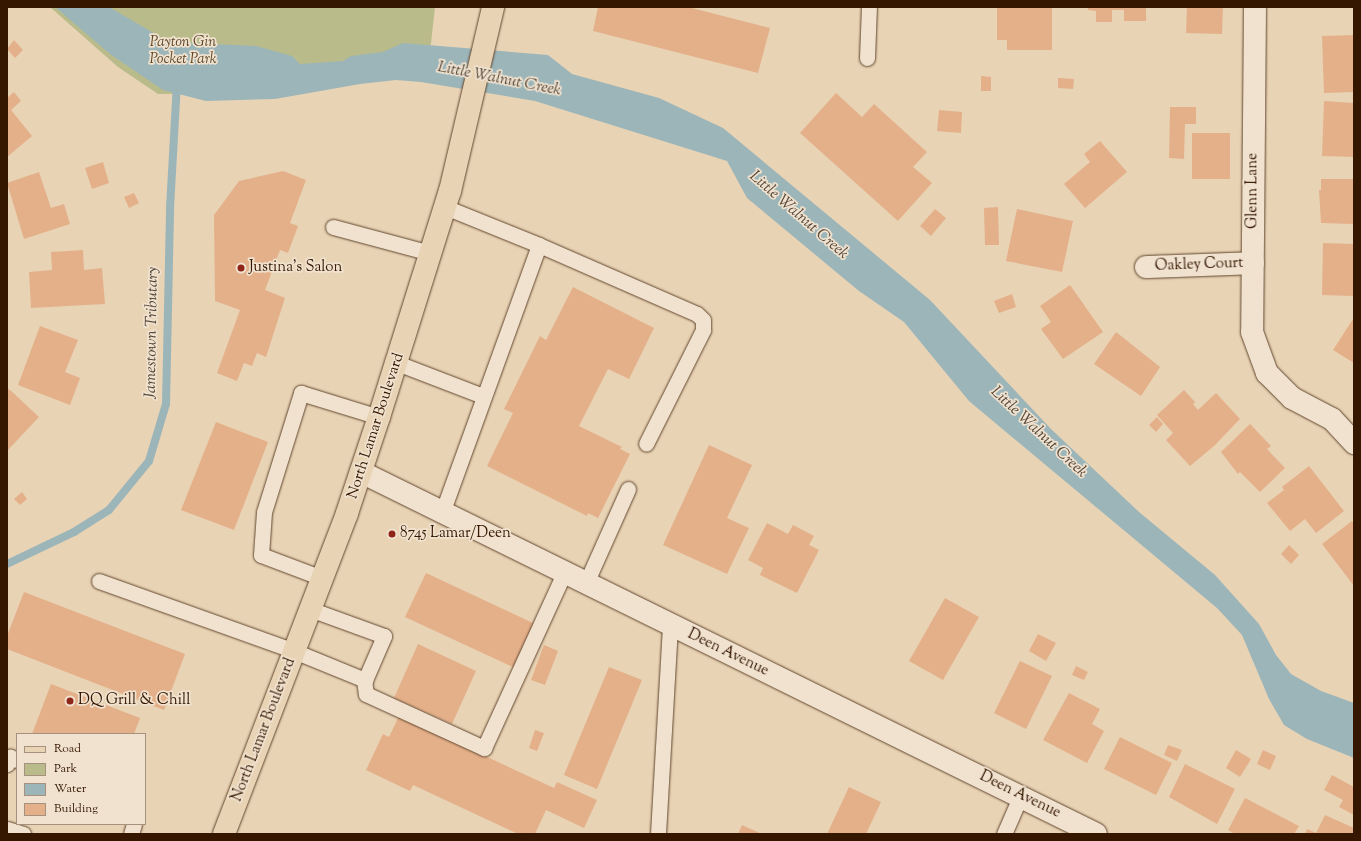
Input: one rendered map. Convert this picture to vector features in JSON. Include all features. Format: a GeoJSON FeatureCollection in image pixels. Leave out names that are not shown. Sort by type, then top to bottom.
{"type":"FeatureCollection","features":[{"type":"Feature","properties":{"kind":"main road","name":"North Lamar Boulevard"},"geometry":{"type":"LineString","coordinates":[[224,834],[361,472],[397,363],[447,199],[493,7]]}},
{"type":"Feature","properties":{"kind":"street","name":"Glenn Lane"},"geometry":{"type":"LineString","coordinates":[[1255,7],[1252,332],[1267,373],[1292,398],[1332,419],[1354,443]]}},
{"type":"Feature","properties":{"kind":"street","name":"Oakley Court"},"geometry":{"type":"LineString","coordinates":[[1146,266],[1253,263]]}},
{"type":"Feature","properties":{"kind":"street","name":"Deen Avenue"},"geometry":{"type":"LineString","coordinates":[[361,472],[670,625],[1021,795],[1096,834]]}},
{"type":"Feature","properties":{"kind":"lane"},"geometry":{"type":"LineString","coordinates":[[867,58],[868,7]]}},
{"type":"Feature","properties":{"kind":"lane"},"geometry":{"type":"LineString","coordinates":[[447,199],[540,245],[697,314],[703,320],[703,330],[646,444]]}},
{"type":"Feature","properties":{"kind":"lane"},"geometry":{"type":"LineString","coordinates":[[333,227],[430,253]]}},
{"type":"Feature","properties":{"kind":"lane"},"geometry":{"type":"LineString","coordinates":[[442,513],[483,396],[540,245]]}},
{"type":"Feature","properties":{"kind":"lane"},"geometry":{"type":"LineString","coordinates":[[397,363],[483,396]]}},
{"type":"Feature","properties":{"kind":"lane"},"geometry":{"type":"LineString","coordinates":[[322,578],[261,555],[264,512],[301,393],[379,416]]}},
{"type":"Feature","properties":{"kind":"lane"},"geometry":{"type":"LineString","coordinates":[[586,583],[628,489]]}},
{"type":"Feature","properties":{"kind":"lane"},"geometry":{"type":"LineString","coordinates":[[310,609],[384,636],[364,680],[366,694],[484,748],[564,573]]}},
{"type":"Feature","properties":{"kind":"lane"},"geometry":{"type":"LineString","coordinates":[[99,580],[294,651],[364,680]]}},
{"type":"Feature","properties":{"kind":"lane"},"geometry":{"type":"LineString","coordinates":[[658,834],[670,625]]}},
{"type":"Feature","properties":{"kind":"lane"},"geometry":{"type":"LineString","coordinates":[[1004,834],[1021,795]]}},
{"type":"Feature","properties":{"kind":"lane"},"geometry":{"type":"LineString","coordinates":[[7,829],[23,834]]}},
{"type":"Feature","properties":{"kind":"green space","name":"Payton Gin Pocket Park"},"geometry":{"type":"Polygon","coordinates":[[[50,7],[435,7],[429,61],[308,92],[158,94],[118,67],[50,7]]]}},
{"type":"Feature","properties":{"kind":"water","name":"Little Walnut Creek"},"geometry":{"type":"Polygon","coordinates":[[[55,7],[109,7],[169,42],[256,46],[292,56],[300,64],[343,61],[351,56],[383,52],[403,43],[548,55],[572,74],[659,98],[723,128],[930,300],[1051,429],[1139,512],[1215,575],[1259,624],[1276,655],[1291,674],[1321,691],[1354,703],[1354,758],[1307,739],[1284,725],[1269,699],[1242,635],[1217,608],[969,401],[904,322],[859,291],[747,198],[727,161],[535,101],[421,82],[396,80],[360,84],[275,99],[206,101],[163,90],[110,54],[55,7]]]}},
{"type":"Feature","properties":{"kind":"building"},"geometry":{"type":"Polygon","coordinates":[[[598,7],[688,7],[770,28],[758,73],[593,31],[598,7]]]}},
{"type":"Feature","properties":{"kind":"building"},"geometry":{"type":"Polygon","coordinates":[[[997,7],[1052,7],[1052,50],[1007,50],[1007,40],[997,40],[997,7]]]}},
{"type":"Feature","properties":{"kind":"building"},"geometry":{"type":"Polygon","coordinates":[[[1088,7],[1146,7],[1146,21],[1124,21],[1124,10],[1112,10],[1112,22],[1096,22],[1096,11],[1088,10],[1088,7]]]}},
{"type":"Feature","properties":{"kind":"building"},"geometry":{"type":"Polygon","coordinates":[[[1187,7],[1223,7],[1222,34],[1186,33],[1187,7]]]}},
{"type":"Feature","properties":{"kind":"building"},"geometry":{"type":"Polygon","coordinates":[[[1354,35],[1354,92],[1324,93],[1322,36],[1354,35]]]}},
{"type":"Feature","properties":{"kind":"building"},"geometry":{"type":"Polygon","coordinates":[[[14,40],[23,50],[15,58],[7,49],[14,40]]]}},
{"type":"Feature","properties":{"kind":"building"},"geometry":{"type":"Polygon","coordinates":[[[981,76],[991,77],[991,91],[981,91],[981,76]]]}},
{"type":"Feature","properties":{"kind":"building"},"geometry":{"type":"Polygon","coordinates":[[[1058,78],[1074,79],[1073,89],[1058,88],[1058,78]]]}},
{"type":"Feature","properties":{"kind":"building"},"geometry":{"type":"Polygon","coordinates":[[[14,92],[21,101],[11,110],[32,136],[7,157],[7,98],[14,92]]]}},
{"type":"Feature","properties":{"kind":"building"},"geometry":{"type":"Polygon","coordinates":[[[836,93],[862,117],[874,104],[927,152],[913,167],[932,183],[898,221],[800,133],[836,93]]]}},
{"type":"Feature","properties":{"kind":"building"},"geometry":{"type":"Polygon","coordinates":[[[1324,101],[1354,103],[1354,157],[1322,156],[1324,101]]]}},
{"type":"Feature","properties":{"kind":"building"},"geometry":{"type":"Polygon","coordinates":[[[1170,107],[1196,107],[1196,124],[1185,124],[1184,159],[1169,158],[1170,107]]]}},
{"type":"Feature","properties":{"kind":"building"},"geometry":{"type":"Polygon","coordinates":[[[939,110],[962,112],[961,133],[937,131],[939,110]]]}},
{"type":"Feature","properties":{"kind":"building"},"geometry":{"type":"Polygon","coordinates":[[[1192,133],[1230,133],[1230,179],[1192,179],[1192,133]]]}},
{"type":"Feature","properties":{"kind":"building"},"geometry":{"type":"Polygon","coordinates":[[[1100,141],[1127,172],[1085,208],[1064,184],[1090,162],[1084,154],[1100,141]]]}},
{"type":"Feature","properties":{"kind":"building"},"geometry":{"type":"Polygon","coordinates":[[[103,162],[109,183],[92,189],[85,168],[103,162]]]}},
{"type":"Feature","properties":{"kind":"building"},"geometry":{"type":"Polygon","coordinates":[[[283,171],[306,180],[290,223],[298,226],[288,253],[280,250],[265,290],[285,298],[266,357],[257,353],[252,366],[244,363],[237,381],[217,373],[240,310],[215,301],[214,215],[239,181],[283,171]]]}},
{"type":"Feature","properties":{"kind":"building"},"geometry":{"type":"Polygon","coordinates":[[[39,172],[51,208],[64,204],[70,224],[24,239],[7,183],[39,172]]]}},
{"type":"Feature","properties":{"kind":"building"},"geometry":{"type":"Polygon","coordinates":[[[1321,179],[1354,179],[1354,224],[1321,223],[1319,190],[1321,190],[1321,179]]]}},
{"type":"Feature","properties":{"kind":"building"},"geometry":{"type":"Polygon","coordinates":[[[134,193],[139,203],[129,208],[124,197],[134,193]]]}},
{"type":"Feature","properties":{"kind":"building"},"geometry":{"type":"Polygon","coordinates":[[[998,207],[999,245],[985,245],[984,208],[998,207]]]}},
{"type":"Feature","properties":{"kind":"building"},"geometry":{"type":"Polygon","coordinates":[[[935,209],[946,218],[931,236],[920,226],[935,209]]]}},
{"type":"Feature","properties":{"kind":"building"},"geometry":{"type":"Polygon","coordinates":[[[1017,209],[1073,221],[1062,272],[1006,261],[1017,209]]]}},
{"type":"Feature","properties":{"kind":"building"},"geometry":{"type":"Polygon","coordinates":[[[1323,243],[1354,244],[1354,296],[1322,295],[1323,243]]]}},
{"type":"Feature","properties":{"kind":"building"},"geometry":{"type":"Polygon","coordinates":[[[83,250],[84,270],[102,268],[105,304],[31,308],[29,272],[52,270],[51,252],[83,250]]]}},
{"type":"Feature","properties":{"kind":"building"},"geometry":{"type":"Polygon","coordinates":[[[1070,285],[1103,332],[1063,359],[1041,329],[1051,322],[1040,306],[1070,285]]]}},
{"type":"Feature","properties":{"kind":"building"},"geometry":{"type":"Polygon","coordinates":[[[573,287],[654,328],[629,379],[608,369],[579,426],[622,447],[620,449],[630,454],[598,518],[588,513],[587,516],[487,466],[513,413],[504,409],[540,336],[546,340],[573,287]]]}},
{"type":"Feature","properties":{"kind":"building"},"geometry":{"type":"Polygon","coordinates":[[[1012,294],[1016,307],[999,313],[994,301],[1012,294]]]}},
{"type":"Feature","properties":{"kind":"building"},"geometry":{"type":"Polygon","coordinates":[[[1354,319],[1354,363],[1333,350],[1354,319]]]}},
{"type":"Feature","properties":{"kind":"building"},"geometry":{"type":"Polygon","coordinates":[[[40,326],[78,340],[65,372],[80,378],[70,405],[18,385],[40,326]]]}},
{"type":"Feature","properties":{"kind":"building"},"geometry":{"type":"Polygon","coordinates":[[[1116,332],[1160,367],[1141,396],[1094,364],[1116,332]]]}},
{"type":"Feature","properties":{"kind":"building"},"geometry":{"type":"Polygon","coordinates":[[[9,389],[39,417],[7,451],[7,391],[9,389]]]}},
{"type":"Feature","properties":{"kind":"building"},"geometry":{"type":"Polygon","coordinates":[[[1184,390],[1195,402],[1193,404],[1198,410],[1216,393],[1240,419],[1214,446],[1190,466],[1166,440],[1173,433],[1157,415],[1184,390]]]}},
{"type":"Feature","properties":{"kind":"building"},"geometry":{"type":"Polygon","coordinates":[[[1157,417],[1163,424],[1156,432],[1149,425],[1157,417]]]}},
{"type":"Feature","properties":{"kind":"building"},"geometry":{"type":"Polygon","coordinates":[[[216,422],[268,442],[234,530],[181,510],[216,422]]]}},
{"type":"Feature","properties":{"kind":"building"},"geometry":{"type":"Polygon","coordinates":[[[1250,424],[1271,446],[1267,449],[1285,468],[1260,492],[1240,472],[1238,474],[1221,452],[1250,424]]]}},
{"type":"Feature","properties":{"kind":"building"},"geometry":{"type":"Polygon","coordinates":[[[709,445],[752,465],[727,518],[749,528],[727,574],[663,545],[709,445]]]}},
{"type":"Feature","properties":{"kind":"building"},"geometry":{"type":"Polygon","coordinates":[[[1309,466],[1344,511],[1316,533],[1305,519],[1290,531],[1267,503],[1284,490],[1282,487],[1309,466]]]}},
{"type":"Feature","properties":{"kind":"building"},"geometry":{"type":"Polygon","coordinates":[[[22,492],[27,499],[20,505],[14,499],[22,492]]]}},
{"type":"Feature","properties":{"kind":"building"},"geometry":{"type":"Polygon","coordinates":[[[1352,521],[1354,524],[1354,586],[1322,544],[1352,521]]]}},
{"type":"Feature","properties":{"kind":"building"},"geometry":{"type":"Polygon","coordinates":[[[767,523],[788,534],[793,525],[814,536],[809,545],[819,550],[797,593],[760,575],[763,568],[748,560],[767,523]]]}},
{"type":"Feature","properties":{"kind":"building"},"geometry":{"type":"Polygon","coordinates":[[[1289,545],[1299,555],[1291,564],[1281,554],[1289,545]]]}},
{"type":"Feature","properties":{"kind":"building"},"geometry":{"type":"Polygon","coordinates":[[[426,573],[535,624],[515,668],[405,617],[426,573]]]}},
{"type":"Feature","properties":{"kind":"building"},"geometry":{"type":"Polygon","coordinates":[[[24,592],[185,654],[164,710],[7,649],[7,636],[24,592]]]}},
{"type":"Feature","properties":{"kind":"building"},"geometry":{"type":"Polygon","coordinates":[[[945,598],[979,617],[943,680],[909,661],[945,598]]]}},
{"type":"Feature","properties":{"kind":"building"},"geometry":{"type":"Polygon","coordinates":[[[1038,634],[1056,643],[1046,661],[1029,651],[1038,634]]]}},
{"type":"Feature","properties":{"kind":"building"},"geometry":{"type":"Polygon","coordinates":[[[418,644],[476,671],[452,724],[394,698],[418,644]]]}},
{"type":"Feature","properties":{"kind":"building"},"geometry":{"type":"Polygon","coordinates":[[[544,645],[558,651],[545,685],[531,680],[544,645]]]}},
{"type":"Feature","properties":{"kind":"building"},"geometry":{"type":"Polygon","coordinates":[[[1020,661],[1052,676],[1026,729],[994,713],[1020,661]]]}},
{"type":"Feature","properties":{"kind":"building"},"geometry":{"type":"Polygon","coordinates":[[[1076,666],[1088,672],[1084,680],[1072,675],[1076,666]]]}},
{"type":"Feature","properties":{"kind":"building"},"geometry":{"type":"Polygon","coordinates":[[[609,667],[642,680],[597,789],[564,775],[609,667]]]}},
{"type":"Feature","properties":{"kind":"building","name":"DQ Grill & Chill"},"geometry":{"type":"Polygon","coordinates":[[[51,684],[140,718],[134,733],[32,733],[51,684]]]}},
{"type":"Feature","properties":{"kind":"building"},"geometry":{"type":"Polygon","coordinates":[[[1069,693],[1100,709],[1092,724],[1104,731],[1087,763],[1043,740],[1069,693]]]}},
{"type":"Feature","properties":{"kind":"building"},"geometry":{"type":"Polygon","coordinates":[[[399,716],[554,788],[557,782],[597,800],[584,828],[546,810],[535,834],[518,834],[413,785],[410,791],[366,770],[383,734],[389,737],[399,716]]]}},
{"type":"Feature","properties":{"kind":"building"},"geometry":{"type":"Polygon","coordinates":[[[535,730],[544,733],[537,751],[529,748],[535,730]]]}},
{"type":"Feature","properties":{"kind":"building"},"geometry":{"type":"Polygon","coordinates":[[[1120,737],[1172,763],[1156,795],[1104,769],[1120,737]]]}},
{"type":"Feature","properties":{"kind":"building"},"geometry":{"type":"Polygon","coordinates":[[[1168,745],[1182,750],[1177,761],[1164,755],[1168,745]]]}},
{"type":"Feature","properties":{"kind":"building"},"geometry":{"type":"Polygon","coordinates":[[[1236,750],[1251,759],[1240,777],[1226,768],[1236,750]]]}},
{"type":"Feature","properties":{"kind":"building"},"geometry":{"type":"Polygon","coordinates":[[[1263,750],[1276,756],[1270,770],[1257,764],[1263,750]]]}},
{"type":"Feature","properties":{"kind":"building"},"geometry":{"type":"Polygon","coordinates":[[[1185,764],[1235,789],[1217,824],[1169,797],[1185,764]]]}},
{"type":"Feature","properties":{"kind":"building"},"geometry":{"type":"Polygon","coordinates":[[[1332,775],[1354,787],[1354,815],[1339,807],[1343,800],[1324,790],[1332,775]]]}},
{"type":"Feature","properties":{"kind":"building"},"geometry":{"type":"Polygon","coordinates":[[[849,787],[881,802],[866,834],[827,834],[849,787]]]}},
{"type":"Feature","properties":{"kind":"building"},"geometry":{"type":"Polygon","coordinates":[[[1245,798],[1299,826],[1294,834],[1235,834],[1228,830],[1245,798]]]}},
{"type":"Feature","properties":{"kind":"building"},"geometry":{"type":"Polygon","coordinates":[[[1325,815],[1354,828],[1354,834],[1305,834],[1307,829],[1316,833],[1325,815]]]}},
{"type":"Feature","properties":{"kind":"building"},"geometry":{"type":"Polygon","coordinates":[[[742,825],[762,834],[738,834],[742,825]]]}},
{"type":"Feature","properties":{"kind":"waterway","name":"Jamestown Tributary"},"geometry":{"type":"LineString","coordinates":[[7,564],[74,532],[109,510],[149,461],[166,404],[170,208],[177,83]]}},
{"type":"Feature","properties":{"kind":"place","name":"Justina's Salon"},"geometry":{"type":"Point","coordinates":[241,268]}},
{"type":"Feature","properties":{"kind":"place","name":"8745 Lamar/Deen"},"geometry":{"type":"Point","coordinates":[392,534]}},
{"type":"Feature","properties":{"kind":"place","name":"DQ Grill & Chill"},"geometry":{"type":"Point","coordinates":[70,701]}}]}
